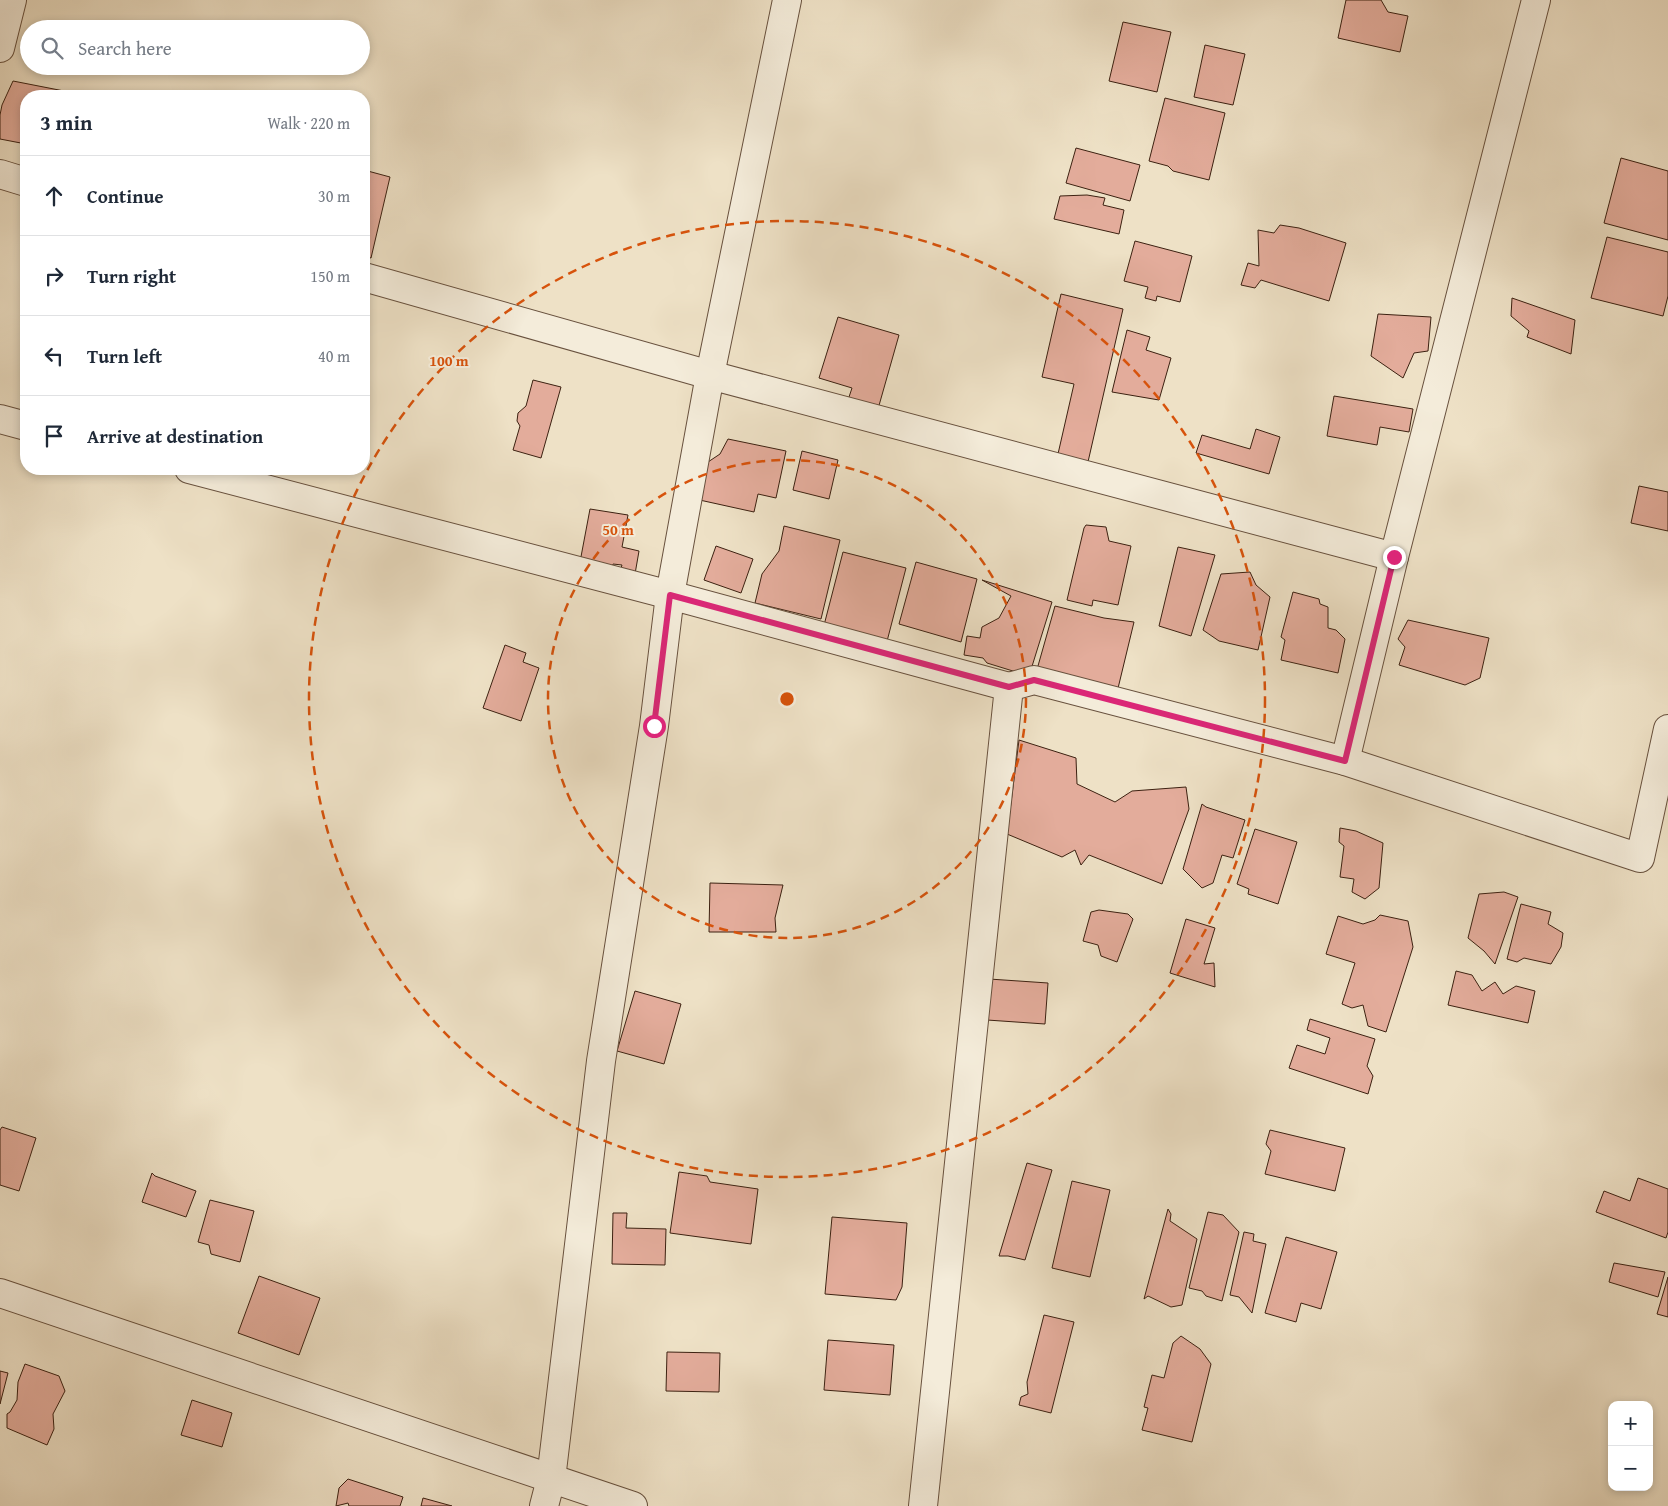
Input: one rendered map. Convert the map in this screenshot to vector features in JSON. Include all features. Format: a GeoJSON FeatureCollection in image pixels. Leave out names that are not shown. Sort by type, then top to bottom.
{"type":"FeatureCollection","features":[{"type":"Feature","properties":{"kind":"street"},"geometry":{"type":"LineString","coordinates":[[0,48],[12,0]]}},
{"type":"Feature","properties":{"kind":"street"},"geometry":{"type":"LineString","coordinates":[[544,1506],[551,1479],[601,1061],[654,726],[670,595],[710,375],[787,0]]}},
{"type":"Feature","properties":{"kind":"street"},"geometry":{"type":"LineString","coordinates":[[1345,761],[1394,557],[1536,0]]}},
{"type":"Feature","properties":{"kind":"street"},"geometry":{"type":"LineString","coordinates":[[0,174],[20,180]]}},
{"type":"Feature","properties":{"kind":"street"},"geometry":{"type":"LineString","coordinates":[[370,279],[710,375],[1394,557]]}},
{"type":"Feature","properties":{"kind":"street"},"geometry":{"type":"LineString","coordinates":[[0,419],[20,424]]}},
{"type":"Feature","properties":{"kind":"street"},"geometry":{"type":"LineString","coordinates":[[212,475],[670,595],[1009,687],[1034,680],[1345,761],[1640,858],[1663,767],[1668,729]]}},
{"type":"Feature","properties":{"kind":"street"},"geometry":{"type":"LineString","coordinates":[[923,1506],[1009,687]]}},
{"type":"Feature","properties":{"kind":"street"},"geometry":{"type":"LineString","coordinates":[[0,1293],[633,1506]]}},
{"type":"Feature","properties":{"kind":"building"},"geometry":{"type":"Polygon","coordinates":[[[1346,0],[1381,0],[1388,12],[1408,16],[1400,52],[1338,38],[1346,0]]]}},
{"type":"Feature","properties":{"kind":"building"},"geometry":{"type":"Polygon","coordinates":[[[1123,22],[1171,32],[1157,92],[1109,81],[1123,22]]]}},
{"type":"Feature","properties":{"kind":"building"},"geometry":{"type":"Polygon","coordinates":[[[1205,45],[1245,54],[1233,105],[1194,97],[1205,45]]]}},
{"type":"Feature","properties":{"kind":"building"},"geometry":{"type":"Polygon","coordinates":[[[13,81],[59,90],[20,90],[20,143],[0,139],[2,105],[13,81]]]}},
{"type":"Feature","properties":{"kind":"building"},"geometry":{"type":"Polygon","coordinates":[[[1165,98],[1225,113],[1209,180],[1173,171],[1168,166],[1149,161],[1165,98]]]}},
{"type":"Feature","properties":{"kind":"building"},"geometry":{"type":"Polygon","coordinates":[[[1076,148],[1140,165],[1130,201],[1066,183],[1076,148]]]}},
{"type":"Feature","properties":{"kind":"building"},"geometry":{"type":"Polygon","coordinates":[[[1621,158],[1668,171],[1668,240],[1604,223],[1621,158]]]}},
{"type":"Feature","properties":{"kind":"building"},"geometry":{"type":"Polygon","coordinates":[[[370,172],[390,177],[370,258],[370,172]]]}},
{"type":"Feature","properties":{"kind":"building"},"geometry":{"type":"Polygon","coordinates":[[[1087,195],[1105,198],[1103,205],[1124,210],[1119,234],[1054,219],[1060,196],[1087,195]]]}},
{"type":"Feature","properties":{"kind":"building"},"geometry":{"type":"Polygon","coordinates":[[[1280,225],[1299,228],[1346,243],[1329,301],[1261,280],[1255,288],[1241,285],[1248,263],[1259,266],[1258,230],[1274,233],[1280,225]]]}},
{"type":"Feature","properties":{"kind":"building"},"geometry":{"type":"Polygon","coordinates":[[[1607,237],[1668,252],[1668,296],[1663,316],[1591,298],[1607,237]]]}},
{"type":"Feature","properties":{"kind":"building"},"geometry":{"type":"Polygon","coordinates":[[[1135,241],[1192,256],[1180,302],[1157,296],[1156,301],[1145,298],[1148,287],[1124,281],[1135,241]]]}},
{"type":"Feature","properties":{"kind":"building"},"geometry":{"type":"Polygon","coordinates":[[[1061,294],[1123,309],[1085,475],[1055,467],[1074,384],[1042,377],[1061,294]]]}},
{"type":"Feature","properties":{"kind":"building"},"geometry":{"type":"Polygon","coordinates":[[[1512,298],[1575,320],[1571,354],[1527,337],[1529,331],[1511,316],[1512,298]]]}},
{"type":"Feature","properties":{"kind":"building"},"geometry":{"type":"Polygon","coordinates":[[[1378,314],[1431,317],[1428,351],[1414,353],[1403,378],[1371,356],[1378,314]]]}},
{"type":"Feature","properties":{"kind":"building"},"geometry":{"type":"Polygon","coordinates":[[[838,317],[899,335],[878,409],[848,400],[852,388],[819,378],[838,317]]]}},
{"type":"Feature","properties":{"kind":"building"},"geometry":{"type":"Polygon","coordinates":[[[1127,330],[1150,337],[1146,350],[1171,358],[1159,400],[1112,392],[1127,330]]]}},
{"type":"Feature","properties":{"kind":"building"},"geometry":{"type":"Polygon","coordinates":[[[533,380],[561,387],[541,458],[513,450],[520,426],[517,421],[518,413],[526,406],[533,380]]]}},
{"type":"Feature","properties":{"kind":"building"},"geometry":{"type":"Polygon","coordinates":[[[1334,396],[1413,409],[1409,432],[1380,427],[1377,445],[1327,436],[1334,396]]]}},
{"type":"Feature","properties":{"kind":"building"},"geometry":{"type":"Polygon","coordinates":[[[1256,429],[1280,437],[1269,474],[1196,453],[1202,435],[1250,449],[1256,429]]]}},
{"type":"Feature","properties":{"kind":"building"},"geometry":{"type":"Polygon","coordinates":[[[728,439],[786,451],[776,498],[758,494],[754,512],[695,499],[702,466],[720,454],[728,439]]]}},
{"type":"Feature","properties":{"kind":"building"},"geometry":{"type":"Polygon","coordinates":[[[802,451],[838,460],[829,499],[793,490],[802,451]]]}},
{"type":"Feature","properties":{"kind":"building"},"geometry":{"type":"Polygon","coordinates":[[[1639,486],[1668,492],[1668,531],[1631,523],[1639,486]]]}},
{"type":"Feature","properties":{"kind":"building"},"geometry":{"type":"Polygon","coordinates":[[[590,509],[628,515],[622,547],[639,551],[635,574],[620,571],[622,565],[613,564],[612,568],[580,562],[590,509]]]}},
{"type":"Feature","properties":{"kind":"building"},"geometry":{"type":"Polygon","coordinates":[[[1086,525],[1106,527],[1109,541],[1131,546],[1118,605],[1093,600],[1092,606],[1067,600],[1086,525]]]}},
{"type":"Feature","properties":{"kind":"building"},"geometry":{"type":"Polygon","coordinates":[[[784,526],[840,540],[821,619],[755,603],[762,574],[779,551],[784,526]]]}},
{"type":"Feature","properties":{"kind":"building"},"geometry":{"type":"Polygon","coordinates":[[[716,546],[753,559],[741,593],[704,580],[716,546]]]}},
{"type":"Feature","properties":{"kind":"building"},"geometry":{"type":"Polygon","coordinates":[[[1178,547],[1215,555],[1191,636],[1159,626],[1178,547]]]}},
{"type":"Feature","properties":{"kind":"building"},"geometry":{"type":"Polygon","coordinates":[[[843,552],[906,568],[885,649],[822,633],[843,552]]]}},
{"type":"Feature","properties":{"kind":"building"},"geometry":{"type":"Polygon","coordinates":[[[916,562],[977,579],[961,642],[899,624],[916,562]]]}},
{"type":"Feature","properties":{"kind":"building"},"geometry":{"type":"Polygon","coordinates":[[[1250,572],[1256,585],[1270,597],[1258,650],[1219,641],[1203,630],[1221,574],[1250,572]]]}},
{"type":"Feature","properties":{"kind":"building"},"geometry":{"type":"Polygon","coordinates":[[[982,580],[1052,602],[1029,676],[987,663],[983,658],[964,655],[967,636],[980,638],[982,627],[999,618],[1011,596],[982,580]]]}},
{"type":"Feature","properties":{"kind":"building"},"geometry":{"type":"Polygon","coordinates":[[[1293,592],[1319,599],[1320,604],[1328,607],[1328,628],[1336,630],[1345,639],[1338,673],[1281,660],[1285,640],[1281,637],[1293,592]]]}},
{"type":"Feature","properties":{"kind":"building"},"geometry":{"type":"Polygon","coordinates":[[[1055,606],[1104,618],[1134,622],[1113,709],[1034,680],[1055,606]]]}},
{"type":"Feature","properties":{"kind":"building"},"geometry":{"type":"Polygon","coordinates":[[[1408,620],[1489,638],[1480,678],[1465,685],[1399,665],[1405,647],[1398,639],[1408,620]]]}},
{"type":"Feature","properties":{"kind":"building"},"geometry":{"type":"Polygon","coordinates":[[[505,645],[526,653],[523,662],[539,668],[521,721],[483,708],[505,645]]]}},
{"type":"Feature","properties":{"kind":"building"},"geometry":{"type":"Polygon","coordinates":[[[1019,740],[1076,758],[1077,784],[1115,802],[1132,791],[1186,787],[1189,809],[1162,884],[1089,855],[1081,865],[1075,850],[1062,857],[1007,834],[1019,740]]]}},
{"type":"Feature","properties":{"kind":"building"},"geometry":{"type":"Polygon","coordinates":[[[1202,804],[1245,820],[1233,858],[1222,855],[1213,883],[1202,888],[1183,869],[1202,804]]]}},
{"type":"Feature","properties":{"kind":"building"},"geometry":{"type":"Polygon","coordinates":[[[1340,828],[1356,831],[1383,843],[1379,888],[1365,899],[1352,892],[1354,879],[1340,877],[1344,846],[1339,842],[1340,828]]]}},
{"type":"Feature","properties":{"kind":"building"},"geometry":{"type":"Polygon","coordinates":[[[1255,829],[1297,842],[1278,904],[1248,894],[1249,889],[1237,884],[1255,829]]]}},
{"type":"Feature","properties":{"kind":"building"},"geometry":{"type":"Polygon","coordinates":[[[710,883],[783,885],[775,918],[776,932],[709,932],[710,883]]]}},
{"type":"Feature","properties":{"kind":"building"},"geometry":{"type":"Polygon","coordinates":[[[1504,892],[1518,897],[1495,964],[1484,951],[1468,938],[1479,894],[1504,892]]]}},
{"type":"Feature","properties":{"kind":"building"},"geometry":{"type":"Polygon","coordinates":[[[1521,904],[1551,912],[1548,924],[1563,933],[1561,947],[1551,964],[1524,958],[1517,962],[1507,959],[1521,904]]]}},
{"type":"Feature","properties":{"kind":"building"},"geometry":{"type":"Polygon","coordinates":[[[1099,910],[1128,914],[1133,919],[1117,962],[1101,956],[1098,945],[1083,941],[1091,912],[1099,910]]]}},
{"type":"Feature","properties":{"kind":"building"},"geometry":{"type":"Polygon","coordinates":[[[1380,915],[1408,921],[1413,947],[1386,1032],[1368,1026],[1363,1005],[1352,1008],[1342,1004],[1355,963],[1326,954],[1338,916],[1363,924],[1375,920],[1380,915]]]}},
{"type":"Feature","properties":{"kind":"building"},"geometry":{"type":"Polygon","coordinates":[[[1186,919],[1215,928],[1204,964],[1214,963],[1215,987],[1170,973],[1186,919]]]}},
{"type":"Feature","properties":{"kind":"building"},"geometry":{"type":"Polygon","coordinates":[[[1456,971],[1472,975],[1482,991],[1495,982],[1503,994],[1516,986],[1535,991],[1528,1023],[1448,1005],[1456,971]]]}},
{"type":"Feature","properties":{"kind":"building"},"geometry":{"type":"Polygon","coordinates":[[[989,979],[1048,983],[1045,1024],[987,1020],[989,979]]]}},
{"type":"Feature","properties":{"kind":"building"},"geometry":{"type":"Polygon","coordinates":[[[635,991],[681,1004],[664,1064],[617,1051],[635,991]]]}},
{"type":"Feature","properties":{"kind":"building"},"geometry":{"type":"Polygon","coordinates":[[[1310,1019],[1375,1039],[1367,1066],[1373,1076],[1368,1094],[1289,1068],[1297,1045],[1325,1054],[1330,1038],[1307,1030],[1310,1019]]]}},
{"type":"Feature","properties":{"kind":"building"},"geometry":{"type":"Polygon","coordinates":[[[2,1127],[36,1138],[19,1191],[0,1185],[0,1130],[2,1127]]]}},
{"type":"Feature","properties":{"kind":"building"},"geometry":{"type":"Polygon","coordinates":[[[1270,1130],[1345,1148],[1335,1191],[1265,1174],[1271,1151],[1266,1144],[1270,1130]]]}},
{"type":"Feature","properties":{"kind":"building"},"geometry":{"type":"Polygon","coordinates":[[[1027,1163],[1052,1170],[1025,1260],[999,1256],[1027,1163]]]}},
{"type":"Feature","properties":{"kind":"building"},"geometry":{"type":"Polygon","coordinates":[[[679,1172],[707,1176],[710,1182],[758,1189],[751,1244],[670,1233],[679,1172]]]}},
{"type":"Feature","properties":{"kind":"building"},"geometry":{"type":"Polygon","coordinates":[[[152,1173],[155,1176],[196,1191],[186,1217],[142,1202],[152,1173]]]}},
{"type":"Feature","properties":{"kind":"building"},"geometry":{"type":"Polygon","coordinates":[[[1638,1178],[1668,1189],[1668,1232],[1666,1238],[1596,1212],[1604,1191],[1630,1201],[1638,1178]]]}},
{"type":"Feature","properties":{"kind":"building"},"geometry":{"type":"Polygon","coordinates":[[[1072,1181],[1110,1190],[1090,1277],[1052,1268],[1072,1181]]]}},
{"type":"Feature","properties":{"kind":"building"},"geometry":{"type":"Polygon","coordinates":[[[210,1200],[254,1211],[240,1262],[211,1254],[209,1245],[198,1242],[210,1200]]]}},
{"type":"Feature","properties":{"kind":"building"},"geometry":{"type":"Polygon","coordinates":[[[1168,1209],[1171,1214],[1170,1221],[1197,1239],[1182,1305],[1171,1307],[1148,1296],[1144,1299],[1168,1209]]]}},
{"type":"Feature","properties":{"kind":"building"},"geometry":{"type":"Polygon","coordinates":[[[1208,1212],[1223,1215],[1239,1232],[1222,1301],[1206,1296],[1202,1291],[1189,1288],[1208,1212]]]}},
{"type":"Feature","properties":{"kind":"building"},"geometry":{"type":"Polygon","coordinates":[[[613,1213],[627,1213],[626,1228],[666,1229],[665,1265],[612,1264],[613,1213]]]}},
{"type":"Feature","properties":{"kind":"building"},"geometry":{"type":"Polygon","coordinates":[[[832,1217],[907,1223],[902,1287],[896,1300],[825,1294],[832,1217]]]}},
{"type":"Feature","properties":{"kind":"building"},"geometry":{"type":"Polygon","coordinates":[[[1244,1232],[1254,1234],[1253,1241],[1266,1244],[1252,1313],[1239,1297],[1230,1295],[1244,1232]]]}},
{"type":"Feature","properties":{"kind":"building"},"geometry":{"type":"Polygon","coordinates":[[[1286,1237],[1337,1252],[1321,1309],[1301,1303],[1296,1322],[1265,1313],[1286,1237]]]}},
{"type":"Feature","properties":{"kind":"building"},"geometry":{"type":"Polygon","coordinates":[[[1614,1263],[1665,1272],[1658,1297],[1609,1282],[1614,1263]]]}},
{"type":"Feature","properties":{"kind":"building"},"geometry":{"type":"Polygon","coordinates":[[[259,1276],[320,1298],[299,1355],[238,1333],[259,1276]]]}},
{"type":"Feature","properties":{"kind":"building"},"geometry":{"type":"Polygon","coordinates":[[[1668,1277],[1668,1317],[1657,1314],[1668,1277]]]}},
{"type":"Feature","properties":{"kind":"building"},"geometry":{"type":"Polygon","coordinates":[[[1044,1315],[1074,1322],[1051,1413],[1019,1405],[1021,1397],[1028,1394],[1027,1382],[1044,1315]]]}},
{"type":"Feature","properties":{"kind":"building"},"geometry":{"type":"Polygon","coordinates":[[[1181,1336],[1200,1349],[1211,1364],[1192,1442],[1142,1430],[1148,1408],[1144,1407],[1152,1375],[1164,1378],[1173,1343],[1181,1336]]]}},
{"type":"Feature","properties":{"kind":"building"},"geometry":{"type":"Polygon","coordinates":[[[828,1340],[894,1345],[890,1395],[824,1390],[828,1340]]]}},
{"type":"Feature","properties":{"kind":"building"},"geometry":{"type":"Polygon","coordinates":[[[667,1352],[720,1353],[719,1392],[666,1391],[667,1352]]]}},
{"type":"Feature","properties":{"kind":"building"},"geometry":{"type":"Polygon","coordinates":[[[25,1364],[59,1376],[65,1391],[53,1414],[54,1429],[47,1445],[7,1428],[7,1414],[17,1400],[18,1382],[25,1364]]]}},
{"type":"Feature","properties":{"kind":"building"},"geometry":{"type":"Polygon","coordinates":[[[0,1371],[8,1373],[0,1404],[0,1371]]]}},
{"type":"Feature","properties":{"kind":"building"},"geometry":{"type":"Polygon","coordinates":[[[192,1400],[232,1413],[222,1447],[181,1435],[192,1400]]]}},
{"type":"Feature","properties":{"kind":"building"},"geometry":{"type":"Polygon","coordinates":[[[348,1479],[403,1497],[400,1506],[349,1506],[348,1503],[336,1506],[339,1488],[348,1479]]]}},
{"type":"Feature","properties":{"kind":"building"},"geometry":{"type":"Polygon","coordinates":[[[423,1498],[452,1506],[421,1506],[423,1498]]]}},
{"type":"Feature","properties":{"kind":"route"},"geometry":{"type":"LineString","coordinates":[[654,726],[670,595],[1009,687],[1034,680],[1345,761],[1394,557]]}}]}
